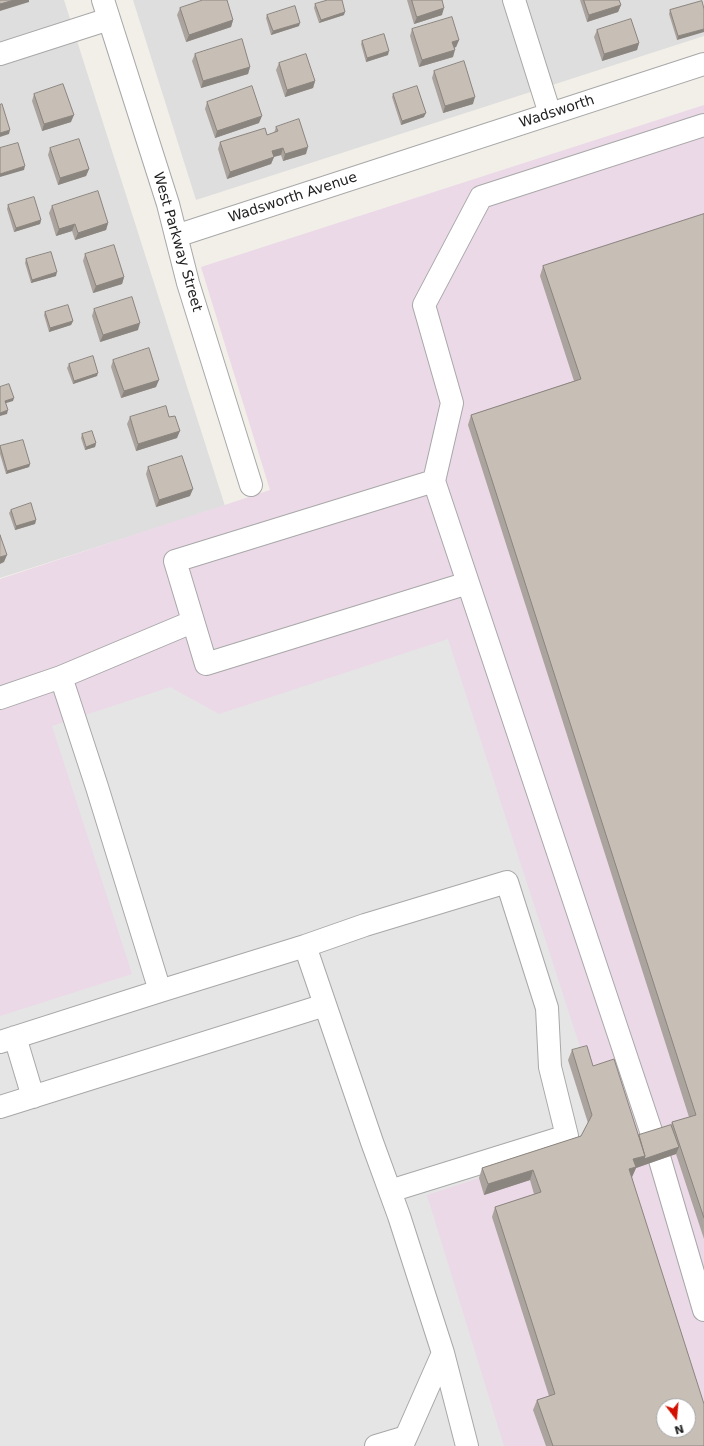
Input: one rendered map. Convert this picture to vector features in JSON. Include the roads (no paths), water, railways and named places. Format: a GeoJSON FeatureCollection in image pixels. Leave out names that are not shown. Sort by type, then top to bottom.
{"type":"FeatureCollection","features":[{"type":"Feature","properties":{"kind":"street"},"geometry":{"type":"LineString","coordinates":[[514,0],[550,114]]}},
{"type":"Feature","properties":{"kind":"street"},"geometry":{"type":"LineString","coordinates":[[0,54],[106,10]]}},
{"type":"Feature","properties":{"kind":"street","name":"West Parkway Street"},"geometry":{"type":"LineString","coordinates":[[106,10],[168,204],[188,283],[251,485]]}},
{"type":"Feature","properties":{"kind":"street","name":"Wadsworth"},"geometry":{"type":"LineString","coordinates":[[410,160],[704,64]]}},
{"type":"Feature","properties":{"kind":"street"},"geometry":{"type":"LineString","coordinates":[[653,1137],[434,481],[452,403],[424,305],[481,196],[704,125]]}},
{"type":"Feature","properties":{"kind":"street","name":"Wadsworth Avenue"},"geometry":{"type":"LineString","coordinates":[[176,236],[410,160]]}},
{"type":"Feature","properties":{"kind":"street"},"geometry":{"type":"LineString","coordinates":[[434,481],[175,562],[192,622],[206,664],[468,583]]}},
{"type":"Feature","properties":{"kind":"street"},"geometry":{"type":"LineString","coordinates":[[0,698],[61,677],[192,622]]}},
{"type":"Feature","properties":{"kind":"street"},"geometry":{"type":"LineString","coordinates":[[61,677],[97,787],[160,991]]}},
{"type":"Feature","properties":{"kind":"street"},"geometry":{"type":"LineString","coordinates":[[33,1097],[8,1040],[305,946],[365,925],[507,882],[547,1008],[550,1067],[567,1136],[390,1191]]}},
{"type":"Feature","properties":{"kind":"street"},"geometry":{"type":"LineString","coordinates":[[305,946],[390,1191],[443,1353],[467,1446]]}},
{"type":"Feature","properties":{"kind":"street"},"geometry":{"type":"LineString","coordinates":[[0,1108],[325,1005]]}},
{"type":"Feature","properties":{"kind":"street"},"geometry":{"type":"LineString","coordinates":[[660,1160],[704,1310]]}},
{"type":"Feature","properties":{"kind":"street"},"geometry":{"type":"LineString","coordinates":[[376,1446],[404,1441],[443,1353]]}}]}
